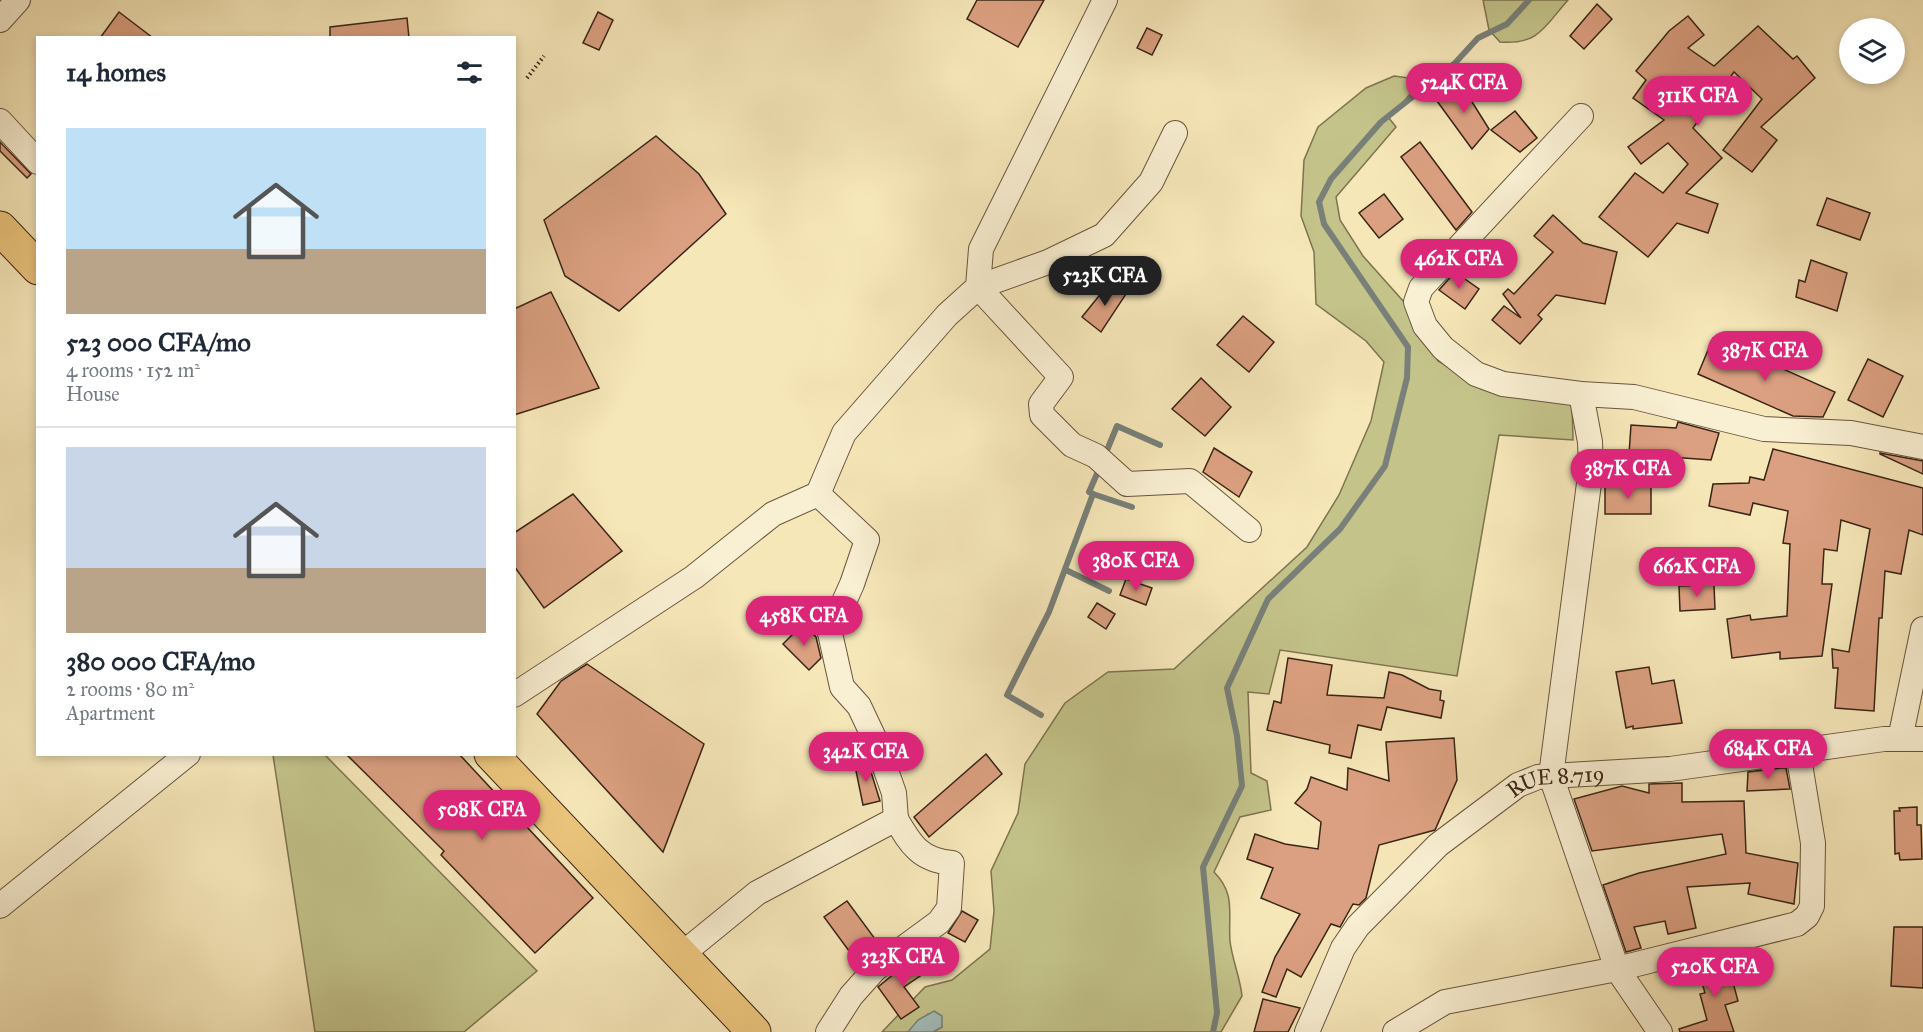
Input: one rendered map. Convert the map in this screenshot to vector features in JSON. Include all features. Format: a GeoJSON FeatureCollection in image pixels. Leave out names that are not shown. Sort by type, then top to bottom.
{"type":"FeatureCollection","features":[{"type":"Feature","properties":{"kind":"highway"},"geometry":{"type":"LineString","coordinates":[[0,228],[36,266]]}},
{"type":"Feature","properties":{"kind":"highway"},"geometry":{"type":"LineString","coordinates":[[493,756],[754,1032]]}},
{"type":"Feature","properties":{"kind":"street"},"geometry":{"type":"LineString","coordinates":[[0,20],[18,0]]}},
{"type":"Feature","properties":{"kind":"street"},"geometry":{"type":"LineString","coordinates":[[1105,0],[981,249],[978,287],[1061,377],[1041,404],[1042,415],[1072,445],[1096,456],[1127,484],[1190,481],[1250,530]]}},
{"type":"Feature","properties":{"kind":"street"},"geometry":{"type":"LineString","coordinates":[[1581,116],[1421,288],[1416,302],[1425,326],[1443,348],[1476,374],[1503,384],[1581,394],[1634,397],[1764,429],[1851,433],[1923,447]]}},
{"type":"Feature","properties":{"kind":"street"},"geometry":{"type":"LineString","coordinates":[[0,121],[36,160]]}},
{"type":"Feature","properties":{"kind":"street"},"geometry":{"type":"LineString","coordinates":[[516,693],[694,577],[772,514],[818,494],[844,433],[947,315],[978,287],[1048,262],[1104,234],[1151,182],[1175,133]]}},
{"type":"Feature","properties":{"kind":"street"},"geometry":{"type":"LineString","coordinates":[[1581,394],[1590,442],[1591,468],[1551,776],[1617,969],[1660,1032]]}},
{"type":"Feature","properties":{"kind":"street"},"geometry":{"type":"LineString","coordinates":[[818,494],[867,540],[852,584],[830,633],[842,687],[859,706],[894,793],[896,819],[912,847],[936,861],[952,862],[949,908],[939,922],[875,969],[851,996],[828,1032]]}},
{"type":"Feature","properties":{"kind":"street"},"geometry":{"type":"LineString","coordinates":[[1912,739],[1923,629]]}},
{"type":"Feature","properties":{"kind":"street","name":"RUE 8.719"},"geometry":{"type":"LineString","coordinates":[[1307,1032],[1343,948],[1358,926],[1438,845],[1518,785],[1538,777],[1670,769],[1912,739]]}},
{"type":"Feature","properties":{"kind":"street"},"geometry":{"type":"LineString","coordinates":[[1395,1032],[1445,1002],[1617,969],[1797,924],[1807,916],[1812,906],[1813,835],[1798,752]]}},
{"type":"Feature","properties":{"kind":"street"},"geometry":{"type":"LineString","coordinates":[[0,906],[186,756]]}},
{"type":"Feature","properties":{"kind":"street"},"geometry":{"type":"LineString","coordinates":[[681,955],[757,893],[896,819]]}},
{"type":"Feature","properties":{"kind":"path"},"geometry":{"type":"LineString","coordinates":[[526,78],[544,56]]}},
{"type":"Feature","properties":{"kind":"green space"},"geometry":{"type":"Polygon","coordinates":[[[1483,0],[1568,0],[1546,26],[1532,37],[1513,42],[1500,42],[1489,30],[1483,0]]]}},
{"type":"Feature","properties":{"kind":"green space"},"geometry":{"type":"Polygon","coordinates":[[[1394,76],[1416,79],[1419,84],[1389,118],[1396,127],[1336,197],[1340,220],[1363,256],[1404,302],[1438,361],[1487,389],[1572,403],[1573,440],[1499,435],[1457,676],[1280,650],[1269,694],[1248,692],[1251,773],[1267,781],[1271,810],[1240,817],[1214,872],[1226,888],[1230,904],[1230,941],[1242,996],[1221,1032],[933,1032],[942,1027],[928,1014],[908,1032],[882,1032],[925,987],[952,980],[990,949],[994,911],[991,871],[1018,813],[1025,764],[1065,703],[1108,672],[1174,669],[1307,547],[1339,495],[1371,421],[1384,362],[1366,341],[1316,304],[1314,252],[1301,216],[1304,160],[1318,127],[1366,88],[1394,76]]]}},
{"type":"Feature","properties":{"kind":"green space"},"geometry":{"type":"Polygon","coordinates":[[[273,756],[326,756],[537,971],[464,1032],[315,1032],[273,756]]]}},
{"type":"Feature","properties":{"kind":"water"},"geometry":{"type":"Polygon","coordinates":[[[934,1011],[942,1016],[942,1027],[933,1032],[908,1032],[918,1020],[934,1011]]]}},
{"type":"Feature","properties":{"kind":"building"},"geometry":{"type":"Polygon","coordinates":[[[977,0],[1044,0],[1018,47],[967,19],[977,0]]]}},
{"type":"Feature","properties":{"kind":"building"},"geometry":{"type":"Polygon","coordinates":[[[1597,4],[1612,19],[1584,49],[1570,36],[1597,4]]]}},
{"type":"Feature","properties":{"kind":"building"},"geometry":{"type":"Polygon","coordinates":[[[119,12],[150,36],[101,36],[119,12]]]}},
{"type":"Feature","properties":{"kind":"building"},"geometry":{"type":"Polygon","coordinates":[[[598,12],[613,20],[599,50],[583,43],[598,12]]]}},
{"type":"Feature","properties":{"kind":"building"},"geometry":{"type":"Polygon","coordinates":[[[1688,16],[1704,35],[1688,48],[1714,66],[1758,26],[1793,59],[1797,56],[1815,78],[1761,127],[1777,140],[1752,172],[1723,150],[1762,99],[1734,72],[1693,128],[1722,158],[1686,193],[1718,204],[1708,233],[1677,223],[1648,257],[1599,217],[1635,173],[1663,193],[1688,164],[1668,143],[1641,164],[1628,147],[1664,120],[1633,98],[1646,80],[1636,71],[1669,31],[1688,16]]]}},
{"type":"Feature","properties":{"kind":"building"},"geometry":{"type":"Polygon","coordinates":[[[407,18],[409,36],[330,36],[330,27],[407,18]]]}},
{"type":"Feature","properties":{"kind":"building"},"geometry":{"type":"Polygon","coordinates":[[[1147,28],[1162,35],[1152,55],[1137,48],[1147,28]]]}},
{"type":"Feature","properties":{"kind":"building"},"geometry":{"type":"Polygon","coordinates":[[[1459,81],[1489,129],[1472,149],[1437,101],[1459,81]]]}},
{"type":"Feature","properties":{"kind":"building"},"geometry":{"type":"Polygon","coordinates":[[[1515,111],[1537,138],[1520,152],[1491,130],[1515,111]]]}},
{"type":"Feature","properties":{"kind":"building"},"geometry":{"type":"Polygon","coordinates":[[[656,136],[699,174],[726,214],[619,311],[565,276],[544,220],[656,136]]]}},
{"type":"Feature","properties":{"kind":"building"},"geometry":{"type":"Polygon","coordinates":[[[0,142],[31,174],[27,178],[0,151],[0,142]]]}},
{"type":"Feature","properties":{"kind":"building"},"geometry":{"type":"Polygon","coordinates":[[[1420,142],[1472,212],[1456,230],[1401,157],[1420,142]]]}},
{"type":"Feature","properties":{"kind":"building"},"geometry":{"type":"Polygon","coordinates":[[[1384,194],[1403,219],[1379,238],[1359,213],[1384,194]]]}},
{"type":"Feature","properties":{"kind":"building"},"geometry":{"type":"Polygon","coordinates":[[[1827,198],[1870,213],[1860,240],[1817,225],[1827,198]]]}},
{"type":"Feature","properties":{"kind":"building"},"geometry":{"type":"Polygon","coordinates":[[[1553,215],[1583,243],[1617,252],[1605,304],[1556,295],[1538,315],[1542,319],[1520,344],[1492,320],[1504,306],[1521,318],[1503,294],[1508,289],[1514,294],[1553,252],[1534,236],[1553,215]]]}},
{"type":"Feature","properties":{"kind":"building"},"geometry":{"type":"Polygon","coordinates":[[[1811,260],[1847,273],[1837,311],[1796,297],[1799,280],[1805,282],[1811,260]]]}},
{"type":"Feature","properties":{"kind":"building"},"geometry":{"type":"Polygon","coordinates":[[[1455,272],[1479,289],[1465,309],[1439,290],[1455,272]]]}},
{"type":"Feature","properties":{"kind":"building"},"geometry":{"type":"Polygon","coordinates":[[[1111,281],[1126,294],[1101,332],[1082,317],[1111,281]]]}},
{"type":"Feature","properties":{"kind":"building"},"geometry":{"type":"Polygon","coordinates":[[[551,292],[599,388],[516,414],[516,308],[551,292]]]}},
{"type":"Feature","properties":{"kind":"building"},"geometry":{"type":"Polygon","coordinates":[[[1243,316],[1274,342],[1249,372],[1217,345],[1243,316]]]}},
{"type":"Feature","properties":{"kind":"building"},"geometry":{"type":"Polygon","coordinates":[[[1713,338],[1835,392],[1823,417],[1793,416],[1698,374],[1713,338]]]}},
{"type":"Feature","properties":{"kind":"building"},"geometry":{"type":"Polygon","coordinates":[[[1868,359],[1903,376],[1883,417],[1848,400],[1868,359]]]}},
{"type":"Feature","properties":{"kind":"building"},"geometry":{"type":"Polygon","coordinates":[[[1201,378],[1231,407],[1205,436],[1172,409],[1201,378]]]}},
{"type":"Feature","properties":{"kind":"building"},"geometry":{"type":"Polygon","coordinates":[[[1678,422],[1719,433],[1711,460],[1629,454],[1631,425],[1676,428],[1678,422]]]}},
{"type":"Feature","properties":{"kind":"building"},"geometry":{"type":"Polygon","coordinates":[[[1214,448],[1252,472],[1239,497],[1203,472],[1214,448]]]}},
{"type":"Feature","properties":{"kind":"building"},"geometry":{"type":"Polygon","coordinates":[[[1773,449],[1923,488],[1923,535],[1909,530],[1901,574],[1885,571],[1882,618],[1879,618],[1874,711],[1835,708],[1838,668],[1833,668],[1832,649],[1849,652],[1870,529],[1841,520],[1837,551],[1824,549],[1822,584],[1832,584],[1822,656],[1780,659],[1780,652],[1732,658],[1727,619],[1750,615],[1751,620],[1787,616],[1790,544],[1783,543],[1788,511],[1753,503],[1750,515],[1709,506],[1713,484],[1749,483],[1750,477],[1764,480],[1773,449]]]}},
{"type":"Feature","properties":{"kind":"building"},"geometry":{"type":"Polygon","coordinates":[[[1880,454],[1923,461],[1923,474],[1880,454]]]}},
{"type":"Feature","properties":{"kind":"building"},"geometry":{"type":"Polygon","coordinates":[[[1651,485],[1651,514],[1605,514],[1605,486],[1651,485]]]}},
{"type":"Feature","properties":{"kind":"building"},"geometry":{"type":"Polygon","coordinates":[[[573,494],[622,551],[544,608],[516,569],[516,532],[573,494]]]}},
{"type":"Feature","properties":{"kind":"building"},"geometry":{"type":"Polygon","coordinates":[[[1126,579],[1152,588],[1146,605],[1120,595],[1126,579]]]}},
{"type":"Feature","properties":{"kind":"building"},"geometry":{"type":"Polygon","coordinates":[[[1714,585],[1715,609],[1680,611],[1679,586],[1714,585]]]}},
{"type":"Feature","properties":{"kind":"building"},"geometry":{"type":"Polygon","coordinates":[[[1097,603],[1115,614],[1106,629],[1088,617],[1097,603]]]}},
{"type":"Feature","properties":{"kind":"building"},"geometry":{"type":"Polygon","coordinates":[[[803,624],[816,637],[821,658],[809,670],[783,644],[803,624]]]}},
{"type":"Feature","properties":{"kind":"building"},"geometry":{"type":"Polygon","coordinates":[[[1288,658],[1332,665],[1327,695],[1384,698],[1389,672],[1402,675],[1429,689],[1441,691],[1440,700],[1444,701],[1441,718],[1387,707],[1381,730],[1358,725],[1351,758],[1329,753],[1330,745],[1267,730],[1274,701],[1281,703],[1288,658]]]}},
{"type":"Feature","properties":{"kind":"building"},"geometry":{"type":"Polygon","coordinates":[[[587,664],[704,744],[663,852],[537,714],[561,681],[587,664]]]}},
{"type":"Feature","properties":{"kind":"building"},"geometry":{"type":"Polygon","coordinates":[[[1649,667],[1652,684],[1674,680],[1682,723],[1626,728],[1616,672],[1649,667]]]}},
{"type":"Feature","properties":{"kind":"building"},"geometry":{"type":"Polygon","coordinates":[[[1454,738],[1457,780],[1435,830],[1379,845],[1366,898],[1359,905],[1353,904],[1340,927],[1331,924],[1301,977],[1287,969],[1276,997],[1262,992],[1275,957],[1300,914],[1261,898],[1273,868],[1247,859],[1255,834],[1285,844],[1318,849],[1321,822],[1295,803],[1307,789],[1311,777],[1347,790],[1348,768],[1389,781],[1386,742],[1454,738]]]}},
{"type":"Feature","properties":{"kind":"building"},"geometry":{"type":"Polygon","coordinates":[[[986,754],[1002,774],[929,837],[914,817],[986,754]]]}},
{"type":"Feature","properties":{"kind":"building"},"geometry":{"type":"Polygon","coordinates":[[[348,756],[461,756],[593,898],[535,953],[441,855],[444,851],[348,756]]]}},
{"type":"Feature","properties":{"kind":"building"},"geometry":{"type":"Polygon","coordinates":[[[867,759],[880,801],[863,805],[854,761],[867,759]]]}},
{"type":"Feature","properties":{"kind":"building"},"geometry":{"type":"Polygon","coordinates":[[[1786,768],[1790,789],[1747,791],[1748,772],[1786,768]]]}},
{"type":"Feature","properties":{"kind":"building"},"geometry":{"type":"Polygon","coordinates":[[[1682,783],[1682,802],[1744,801],[1746,853],[1798,863],[1794,904],[1748,894],[1750,883],[1687,887],[1696,928],[1668,934],[1665,921],[1634,927],[1641,948],[1626,952],[1603,885],[1639,873],[1726,854],[1722,834],[1592,851],[1574,799],[1622,786],[1649,793],[1649,784],[1682,783]]]}},
{"type":"Feature","properties":{"kind":"building"},"geometry":{"type":"Polygon","coordinates":[[[1917,807],[1917,825],[1921,825],[1922,859],[1900,860],[1899,853],[1895,854],[1894,811],[1900,811],[1899,808],[1917,807]]]}},
{"type":"Feature","properties":{"kind":"building"},"geometry":{"type":"Polygon","coordinates":[[[847,901],[881,947],[861,963],[857,957],[855,959],[824,917],[847,901]]]}},
{"type":"Feature","properties":{"kind":"building"},"geometry":{"type":"Polygon","coordinates":[[[962,911],[978,920],[965,942],[948,933],[962,911]]]}},
{"type":"Feature","properties":{"kind":"building"},"geometry":{"type":"Polygon","coordinates":[[[1894,927],[1923,927],[1923,988],[1891,986],[1894,927]]]}},
{"type":"Feature","properties":{"kind":"building"},"geometry":{"type":"Polygon","coordinates":[[[916,956],[926,972],[904,987],[919,1007],[901,1019],[878,987],[916,956]]]}},
{"type":"Feature","properties":{"kind":"building"},"geometry":{"type":"Polygon","coordinates":[[[1721,959],[1722,966],[1728,964],[1738,1001],[1725,1005],[1734,1032],[1680,1032],[1679,1029],[1707,1020],[1700,994],[1705,993],[1697,966],[1721,959]]]}},
{"type":"Feature","properties":{"kind":"building"},"geometry":{"type":"Polygon","coordinates":[[[1263,999],[1300,1008],[1288,1032],[1254,1032],[1263,999]]]}},
{"type":"Feature","properties":{"kind":"waterway"},"geometry":{"type":"LineString","coordinates":[[1213,1032],[1217,1013],[1203,867],[1242,786],[1237,736],[1227,688],[1268,599],[1340,529],[1385,466],[1407,378],[1408,347],[1324,224],[1319,202],[1331,179],[1381,122],[1455,63],[1478,38],[1507,24],[1529,0]]}},
{"type":"Feature","properties":{"kind":"waterway"},"geometry":{"type":"LineString","coordinates":[[1105,455],[1117,426],[1160,445]]}},
{"type":"Feature","properties":{"kind":"waterway"},"geometry":{"type":"LineString","coordinates":[[1041,715],[1007,695],[1049,612],[1093,494],[1089,492],[1100,467]]}},
{"type":"Feature","properties":{"kind":"waterway"},"geometry":{"type":"LineString","coordinates":[[1093,494],[1132,507]]}},
{"type":"Feature","properties":{"kind":"waterway"},"geometry":{"type":"LineString","coordinates":[[1066,570],[1109,591]]}}]}
